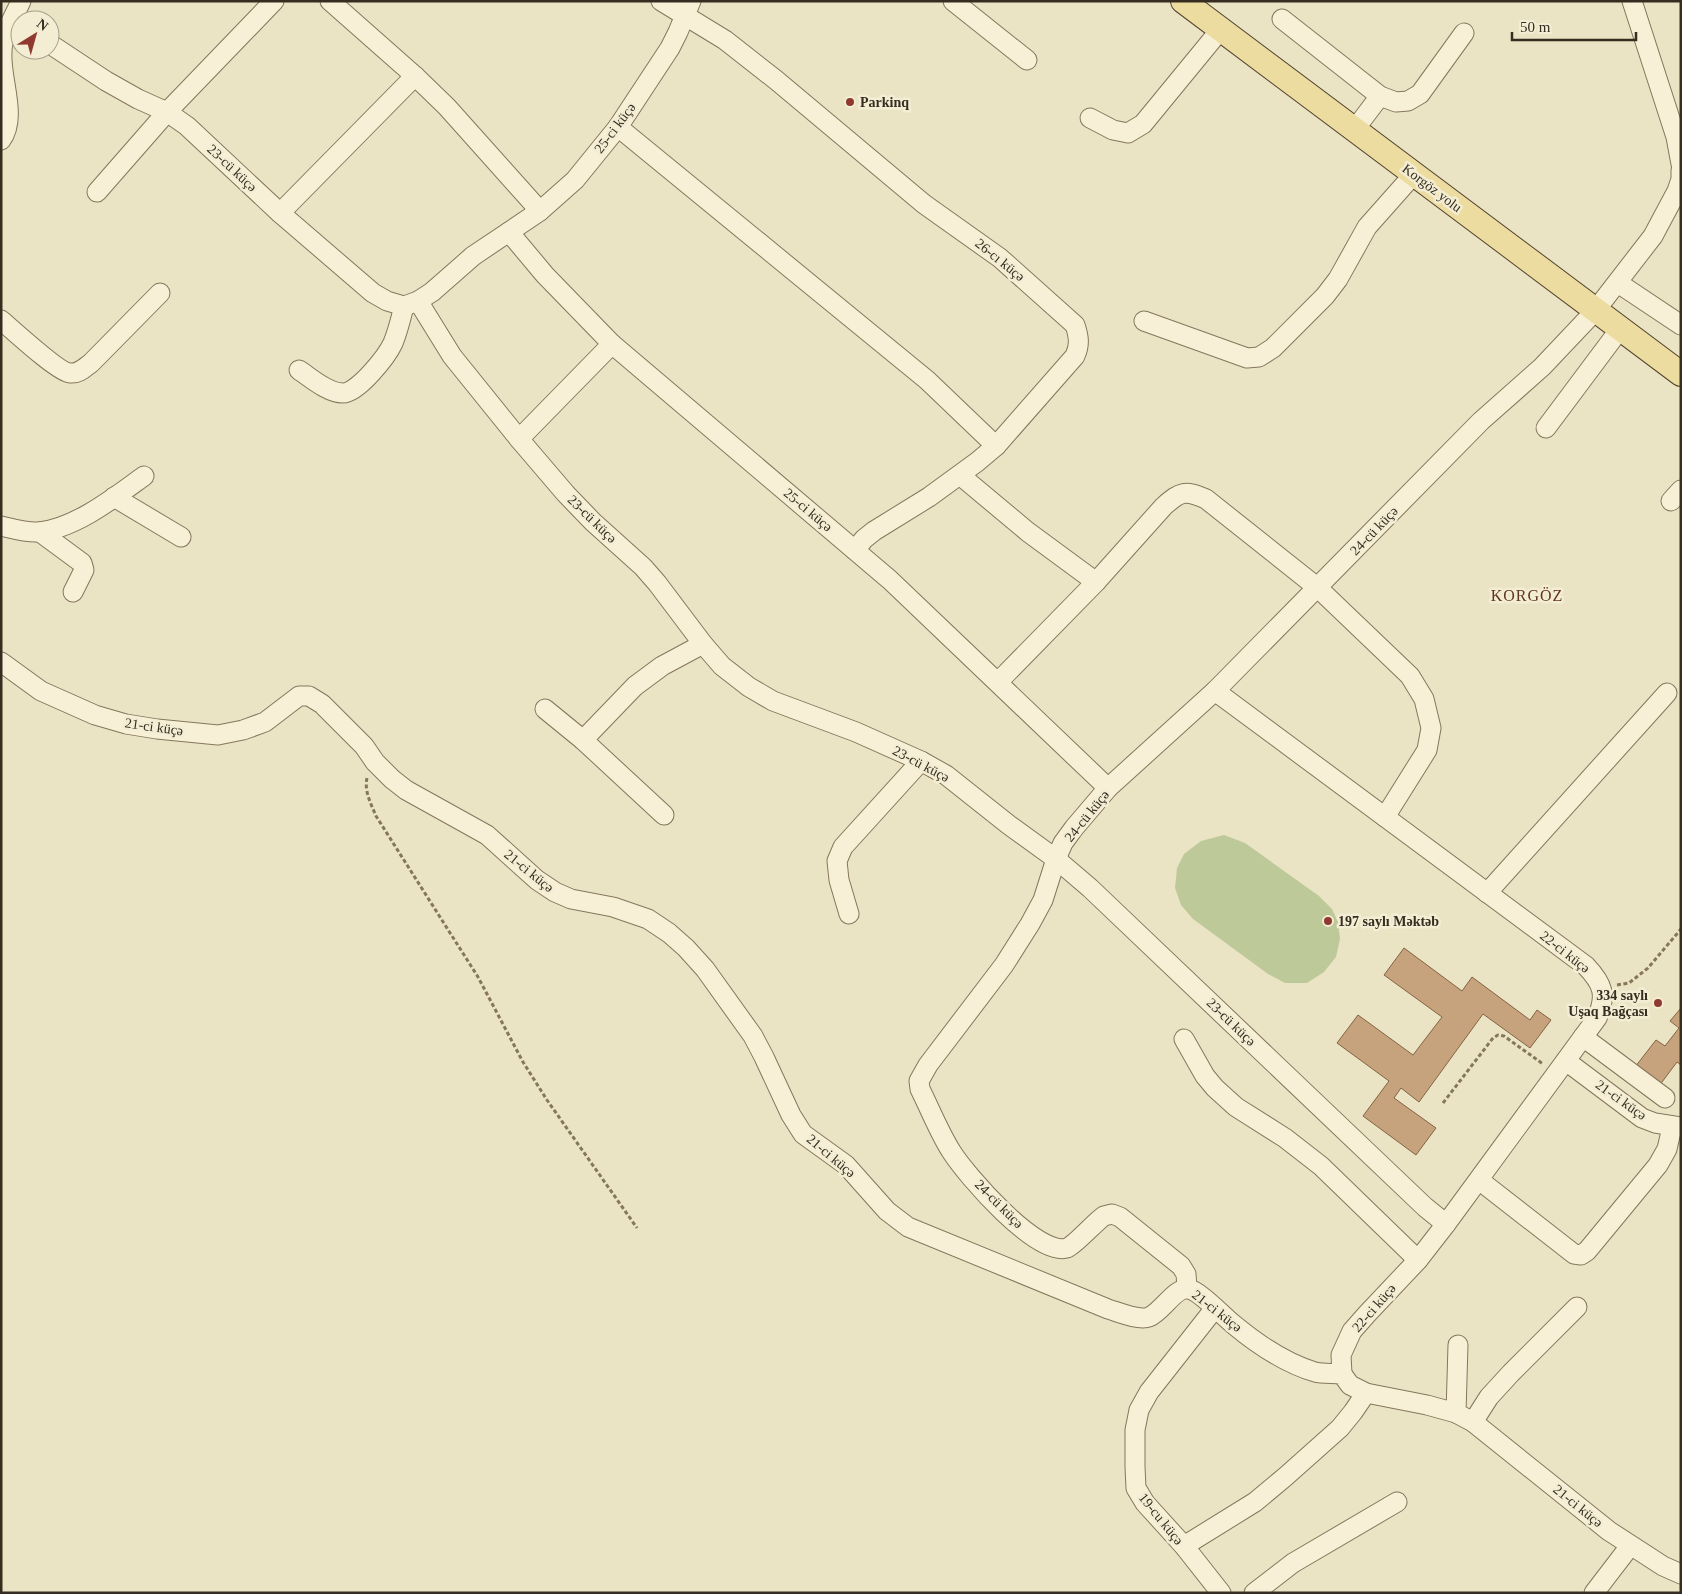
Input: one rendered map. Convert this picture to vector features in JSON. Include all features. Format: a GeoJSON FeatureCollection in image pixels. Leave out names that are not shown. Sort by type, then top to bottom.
{"type":"FeatureCollection","features":[{"type":"Feature","properties":{"kind":"main road","name":"Korgöz yolu"},"geometry":{"type":"LineString","coordinates":[[1183,1],[1681,374]]}},
{"type":"Feature","properties":{"kind":"street"},"geometry":{"type":"LineString","coordinates":[[97,192],[167,112],[274,1]]}},
{"type":"Feature","properties":{"kind":"street"},"geometry":{"type":"LineString","coordinates":[[330,1],[447,107],[540,212]]}},
{"type":"Feature","properties":{"kind":"street","name":"26-cı küçə"},"geometry":{"type":"LineString","coordinates":[[661,1],[688,8],[924,204],[1000,258],[1075,325],[1079,335],[1079,346],[1075,356],[996,446],[961,476],[874,531],[855,550]]}},
{"type":"Feature","properties":{"kind":"street"},"geometry":{"type":"LineString","coordinates":[[953,1],[1026,60]]}},
{"type":"Feature","properties":{"kind":"street"},"geometry":{"type":"LineString","coordinates":[[1632,1],[1676,137],[1681,164]]}},
{"type":"Feature","properties":{"kind":"street","name":"25-ci küçə"},"geometry":{"type":"LineString","coordinates":[[411,303],[432,292],[472,256],[540,212],[574,180],[618,127],[670,48],[688,8]]}},
{"type":"Feature","properties":{"kind":"street"},"geometry":{"type":"LineString","coordinates":[[1282,19],[1380,96],[1396,102],[1408,101],[1420,94],[1464,33]]}},
{"type":"Feature","properties":{"kind":"street"},"geometry":{"type":"LineString","coordinates":[[1,140],[8,127],[9,118],[2,66],[2,50],[10,21]]}},
{"type":"Feature","properties":{"kind":"street"},"geometry":{"type":"LineString","coordinates":[[1090,118],[1113,130],[1128,134],[1143,124],[1221,29]]}},
{"type":"Feature","properties":{"kind":"street","name":"23-cü küçə"},"geometry":{"type":"LineString","coordinates":[[60,51],[106,81],[138,99],[167,112],[187,126],[280,213],[373,293],[387,301],[411,303],[452,356],[566,494],[657,583],[722,666],[773,701],[856,732],[921,761],[946,775],[1009,825],[1056,859],[1090,888],[1425,1207],[1446,1224]]}},
{"type":"Feature","properties":{"kind":"street"},"geometry":{"type":"LineString","coordinates":[[280,213],[415,76]]}},
{"type":"Feature","properties":{"kind":"street"},"geometry":{"type":"LineString","coordinates":[[1354,129],[1380,96]]}},
{"type":"Feature","properties":{"kind":"street"},"geometry":{"type":"LineString","coordinates":[[618,127],[927,380],[996,446]]}},
{"type":"Feature","properties":{"kind":"street","name":"24-cü küçə"},"geometry":{"type":"LineString","coordinates":[[1187,1288],[1186,1274],[1181,1266],[1120,1218],[1112,1214],[1104,1216],[1068,1248],[1057,1249],[1018,1226],[987,1197],[951,1151],[920,1089],[919,1081],[928,1065],[1004,965],[1030,924],[1043,900],[1063,843],[1074,828],[1108,788],[1215,691],[1481,421],[1542,367],[1595,310],[1653,236],[1679,192],[1681,170]]}},
{"type":"Feature","properties":{"kind":"street"},"geometry":{"type":"LineString","coordinates":[[1144,321],[1247,358],[1259,357],[1273,348],[1331,290],[1367,227],[1414,174]]}},
{"type":"Feature","properties":{"kind":"street","name":"25-ci küçə"},"geometry":{"type":"LineString","coordinates":[[509,232],[545,275],[612,344],[890,580],[1108,788]]}},
{"type":"Feature","properties":{"kind":"street"},"geometry":{"type":"LineString","coordinates":[[1618,283],[1681,325]]}},
{"type":"Feature","properties":{"kind":"street"},"geometry":{"type":"LineString","coordinates":[[1,320],[56,365],[69,373],[80,372],[160,293]]}},
{"type":"Feature","properties":{"kind":"street"},"geometry":{"type":"LineString","coordinates":[[299,370],[332,391],[344,393],[355,389],[379,364],[392,345],[411,303]]}},
{"type":"Feature","properties":{"kind":"street"},"geometry":{"type":"LineString","coordinates":[[1546,428],[1620,329]]}},
{"type":"Feature","properties":{"kind":"street"},"geometry":{"type":"LineString","coordinates":[[520,439],[612,344]]}},
{"type":"Feature","properties":{"kind":"street"},"geometry":{"type":"LineString","coordinates":[[1,526],[23,532],[40,532],[75,521],[144,476]]}},
{"type":"Feature","properties":{"kind":"street"},"geometry":{"type":"LineString","coordinates":[[961,476],[1028,532],[1096,582]]}},
{"type":"Feature","properties":{"kind":"street"},"geometry":{"type":"LineString","coordinates":[[998,682],[1096,582],[1164,506],[1174,497],[1186,492],[1206,499],[1318,588],[1410,676],[1424,699],[1431,728],[1427,750],[1384,817]]}},
{"type":"Feature","properties":{"kind":"street"},"geometry":{"type":"LineString","coordinates":[[114,497],[181,537]]}},
{"type":"Feature","properties":{"kind":"street"},"geometry":{"type":"LineString","coordinates":[[40,532],[82,563],[84,570],[73,592]]}},
{"type":"Feature","properties":{"kind":"street"},"geometry":{"type":"LineString","coordinates":[[583,740],[635,686],[662,666],[703,644]]}},
{"type":"Feature","properties":{"kind":"street","name":"21-ci küçə"},"geometry":{"type":"LineString","coordinates":[[1,662],[41,691],[95,715],[126,724],[158,729],[218,735],[242,730],[265,722],[300,696],[309,696],[322,704],[352,733],[375,762],[392,779],[406,790],[488,836],[537,880],[555,892],[571,898],[614,907],[648,919],[669,933],[686,948],[705,969],[753,1036],[791,1115],[803,1134],[846,1165],[887,1210],[908,1227],[1108,1309],[1130,1316],[1148,1318],[1176,1292],[1187,1288],[1195,1291],[1262,1346],[1289,1362],[1317,1372],[1342,1374],[1350,1385],[1366,1393],[1427,1405],[1456,1413],[1473,1422],[1609,1531],[1663,1566],[1681,1574]]}},
{"type":"Feature","properties":{"kind":"street","name":"22-ci küçə"},"geometry":{"type":"LineString","coordinates":[[1215,691],[1586,966],[1597,978],[1602,988],[1603,1004],[1597,1018],[1479,1180],[1418,1260],[1352,1331],[1341,1355],[1342,1374]]}},
{"type":"Feature","properties":{"kind":"street"},"geometry":{"type":"LineString","coordinates":[[1487,893],[1667,693]]}},
{"type":"Feature","properties":{"kind":"street"},"geometry":{"type":"LineString","coordinates":[[545,709],[583,740],[664,815]]}},
{"type":"Feature","properties":{"kind":"street"},"geometry":{"type":"LineString","coordinates":[[849,914],[839,880],[836,861],[843,847],[921,761]]}},
{"type":"Feature","properties":{"kind":"street"},"geometry":{"type":"LineString","coordinates":[[1583,1037],[1665,1098]]}},
{"type":"Feature","properties":{"kind":"street"},"geometry":{"type":"LineString","coordinates":[[1184,1039],[1204,1076],[1215,1088],[1236,1107],[1285,1138],[1321,1166],[1418,1260]]}},
{"type":"Feature","properties":{"kind":"street","name":"21-ci küçə"},"geometry":{"type":"LineString","coordinates":[[1561,1067],[1642,1118],[1655,1123],[1676,1127]]}},
{"type":"Feature","properties":{"kind":"street"},"geometry":{"type":"LineString","coordinates":[[1479,1180],[1574,1254],[1581,1255],[1587,1251],[1658,1165],[1676,1127]]}},
{"type":"Feature","properties":{"kind":"street"},"geometry":{"type":"LineString","coordinates":[[1473,1422],[1489,1397],[1577,1307]]}},
{"type":"Feature","properties":{"kind":"street","name":"19-cu küçə"},"geometry":{"type":"LineString","coordinates":[[1215,1308],[1149,1392],[1139,1410],[1135,1430],[1134,1467],[1136,1488],[1145,1503],[1184,1546],[1221,1593]]}},
{"type":"Feature","properties":{"kind":"street"},"geometry":{"type":"LineString","coordinates":[[1456,1413],[1458,1345]]}},
{"type":"Feature","properties":{"kind":"street"},"geometry":{"type":"LineString","coordinates":[[1184,1546],[1255,1502],[1285,1477],[1340,1428],[1366,1393]]}},
{"type":"Feature","properties":{"kind":"street"},"geometry":{"type":"LineString","coordinates":[[1254,1593],[1293,1563],[1397,1502]]}},
{"type":"Feature","properties":{"kind":"street"},"geometry":{"type":"LineString","coordinates":[[1594,1593],[1630,1546]]}},
{"type":"Feature","properties":{"kind":"path"},"geometry":{"type":"LineString","coordinates":[[375,762],[368,773],[366,784],[376,816],[478,977],[523,1062],[547,1100],[637,1228]]}},
{"type":"Feature","properties":{"kind":"path"},"geometry":{"type":"LineString","coordinates":[[1602,988],[1629,983],[1648,968],[1681,929]]}},
{"type":"Feature","properties":{"kind":"path"},"geometry":{"type":"LineString","coordinates":[[1443,1103],[1493,1038],[1498,1035],[1504,1036],[1561,1067]]}},
{"type":"Feature","properties":{"kind":"green space"},"geometry":{"type":"Polygon","coordinates":[[[1224,835],[1245,843],[1319,896],[1332,909],[1338,922],[1340,939],[1336,957],[1324,972],[1307,983],[1285,983],[1268,974],[1193,919],[1181,905],[1175,888],[1177,868],[1184,854],[1201,841],[1224,835]]]}},
{"type":"Feature","properties":{"kind":"building"},"geometry":{"type":"Polygon","coordinates":[[[1404,948],[1462,991],[1472,977],[1530,1020],[1537,1010],[1551,1020],[1530,1048],[1483,1014],[1419,1102],[1401,1088],[1394,1098],[1436,1128],[1416,1155],[1363,1116],[1389,1081],[1337,1043],[1358,1015],[1413,1055],[1442,1017],[1384,975],[1404,948]]]}},
{"type":"Feature","properties":{"kind":"building"},"geometry":{"type":"Polygon","coordinates":[[[1681,1008],[1681,1065],[1677,1062],[1659,1086],[1635,1067],[1656,1040],[1665,1046],[1679,1028],[1670,1021],[1681,1008]]]}},
{"type":"Feature","properties":{"kind":"place","name":"Parkinq"},"geometry":{"type":"Point","coordinates":[850,102]}},
{"type":"Feature","properties":{"kind":"place","name":"197 saylı Məktəb"},"geometry":{"type":"Point","coordinates":[1328,921]}},
{"type":"Feature","properties":{"kind":"place","name":"334 saylı Uşaq Bağçası"},"geometry":{"type":"Point","coordinates":[1658,1003]}},
{"type":"Feature","properties":{"kind":"district","name":"KORGÖZ"},"geometry":{"type":"Point","coordinates":[1527,595]}}]}
